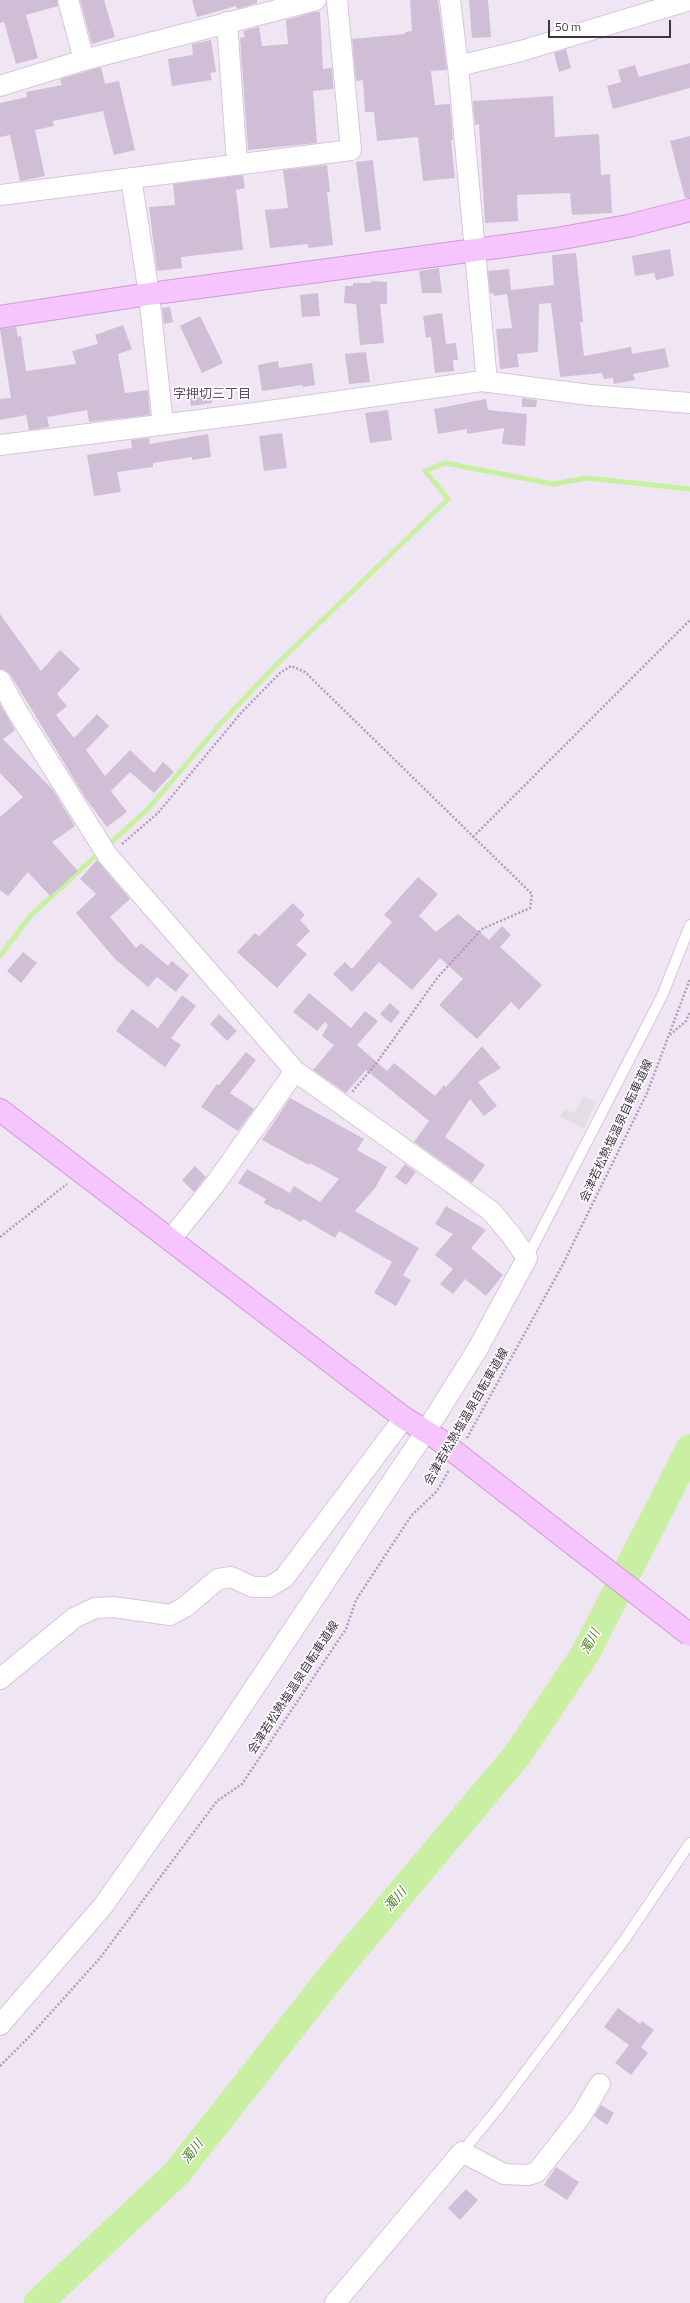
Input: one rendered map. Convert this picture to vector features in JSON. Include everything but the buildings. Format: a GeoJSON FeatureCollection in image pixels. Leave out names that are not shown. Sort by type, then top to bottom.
{"type":"FeatureCollection","features":[{"type":"Feature","properties":{"kind":"street"},"geometry":{"type":"LineString","coordinates":[[68,0],[84,60]]}},
{"type":"Feature","properties":{"kind":"street"},"geometry":{"type":"LineString","coordinates":[[0,86],[84,60],[316,0]]}},
{"type":"Feature","properties":{"kind":"street"},"geometry":{"type":"LineString","coordinates":[[0,195],[237,163],[351,150],[337,0]]}},
{"type":"Feature","properties":{"kind":"street"},"geometry":{"type":"LineString","coordinates":[[450,0],[458,66],[487,382]]}},
{"type":"Feature","properties":{"kind":"street"},"geometry":{"type":"LineString","coordinates":[[458,66],[521,52],[690,0]]}},
{"type":"Feature","properties":{"kind":"street"},"geometry":{"type":"LineString","coordinates":[[227,22],[237,163]]}},
{"type":"Feature","properties":{"kind":"street"},"geometry":{"type":"LineString","coordinates":[[131,178],[149,294],[163,425]]}},
{"type":"Feature","properties":{"kind":"street"},"geometry":{"type":"LineString","coordinates":[[0,318],[149,294],[557,239],[628,226],[690,210]]}},
{"type":"Feature","properties":{"kind":"street"},"geometry":{"type":"LineString","coordinates":[[0,445],[487,382],[690,404]]}},
{"type":"Feature","properties":{"kind":"street"},"geometry":{"type":"LineString","coordinates":[[0,680],[17,711],[108,856],[294,1071],[491,1211],[511,1235],[527,1258],[432,1435],[103,1906],[0,2025]]}},
{"type":"Feature","properties":{"kind":"street"},"geometry":{"type":"LineString","coordinates":[[170,1240],[215,1184],[294,1071]]}},
{"type":"Feature","properties":{"kind":"street"},"geometry":{"type":"LineString","coordinates":[[0,1110],[404,1418],[432,1435],[690,1635]]}},
{"type":"Feature","properties":{"kind":"street"},"geometry":{"type":"LineString","coordinates":[[0,1680],[74,1618],[95,1608],[113,1607],[170,1615],[185,1607],[218,1579],[231,1577],[253,1587],[269,1587],[284,1578],[404,1418]]}},
{"type":"Feature","properties":{"kind":"street"},"geometry":{"type":"LineString","coordinates":[[335,2303],[462,2152],[504,2174],[528,2175],[537,2172],[581,2116],[600,2084]]}},
{"type":"Feature","properties":{"kind":"lane"},"geometry":{"type":"LineString","coordinates":[[527,1258],[662,996],[690,925]]}},
{"type":"Feature","properties":{"kind":"lane"},"geometry":{"type":"LineString","coordinates":[[462,2152],[499,2107],[623,1942],[690,1843]]}},
{"type":"Feature","properties":{"kind":"path"},"geometry":{"type":"LineString","coordinates":[[473,837],[690,620]]}},
{"type":"Feature","properties":{"kind":"path"},"geometry":{"type":"LineString","coordinates":[[108,856],[158,813],[241,713],[280,673],[290,666],[305,672],[532,894],[530,908],[482,930],[438,977],[375,1065],[342,1104]]}},
{"type":"Feature","properties":{"kind":"path","name":"会津若松熱塩温泉自転車道線"},"geometry":{"type":"LineString","coordinates":[[463,1445],[562,1266],[647,1093],[690,979]]}},
{"type":"Feature","properties":{"kind":"path"},"geometry":{"type":"LineString","coordinates":[[670,1035],[686,1022],[690,1012]]}},
{"type":"Feature","properties":{"kind":"path"},"geometry":{"type":"LineString","coordinates":[[0,1237],[81,1172]]}},
{"type":"Feature","properties":{"kind":"path","name":"会津若松熱塩温泉自転車道線"},"geometry":{"type":"LineString","coordinates":[[0,2066],[30,2036],[100,1958],[217,1801],[242,1784],[346,1629],[356,1600],[402,1529],[411,1516],[437,1491],[452,1465]]}},
{"type":"Feature","properties":{"kind":"shaded area"},"geometry":{"type":"Polygon","coordinates":[[[583,1096],[596,1102],[584,1128],[560,1117],[564,1109],[575,1113],[583,1096]]]}},
{"type":"Feature","properties":{"kind":"waterway"},"geometry":{"type":"LineString","coordinates":[[106,847],[148,809],[221,723],[279,662],[448,499],[425,471],[445,463],[553,484],[587,478],[690,489]]}},
{"type":"Feature","properties":{"kind":"waterway"},"geometry":{"type":"LineString","coordinates":[[0,956],[31,915],[100,852]]}},
{"type":"Feature","properties":{"kind":"waterway","name":"濁川"},"geometry":{"type":"LineString","coordinates":[[38,2303],[176,2174],[339,1967],[518,1754],[585,1654],[690,1449]]}},
{"type":"Feature","properties":{"kind":"district","name":"字押切三丁目"},"geometry":{"type":"Point","coordinates":[212,395]}}]}
